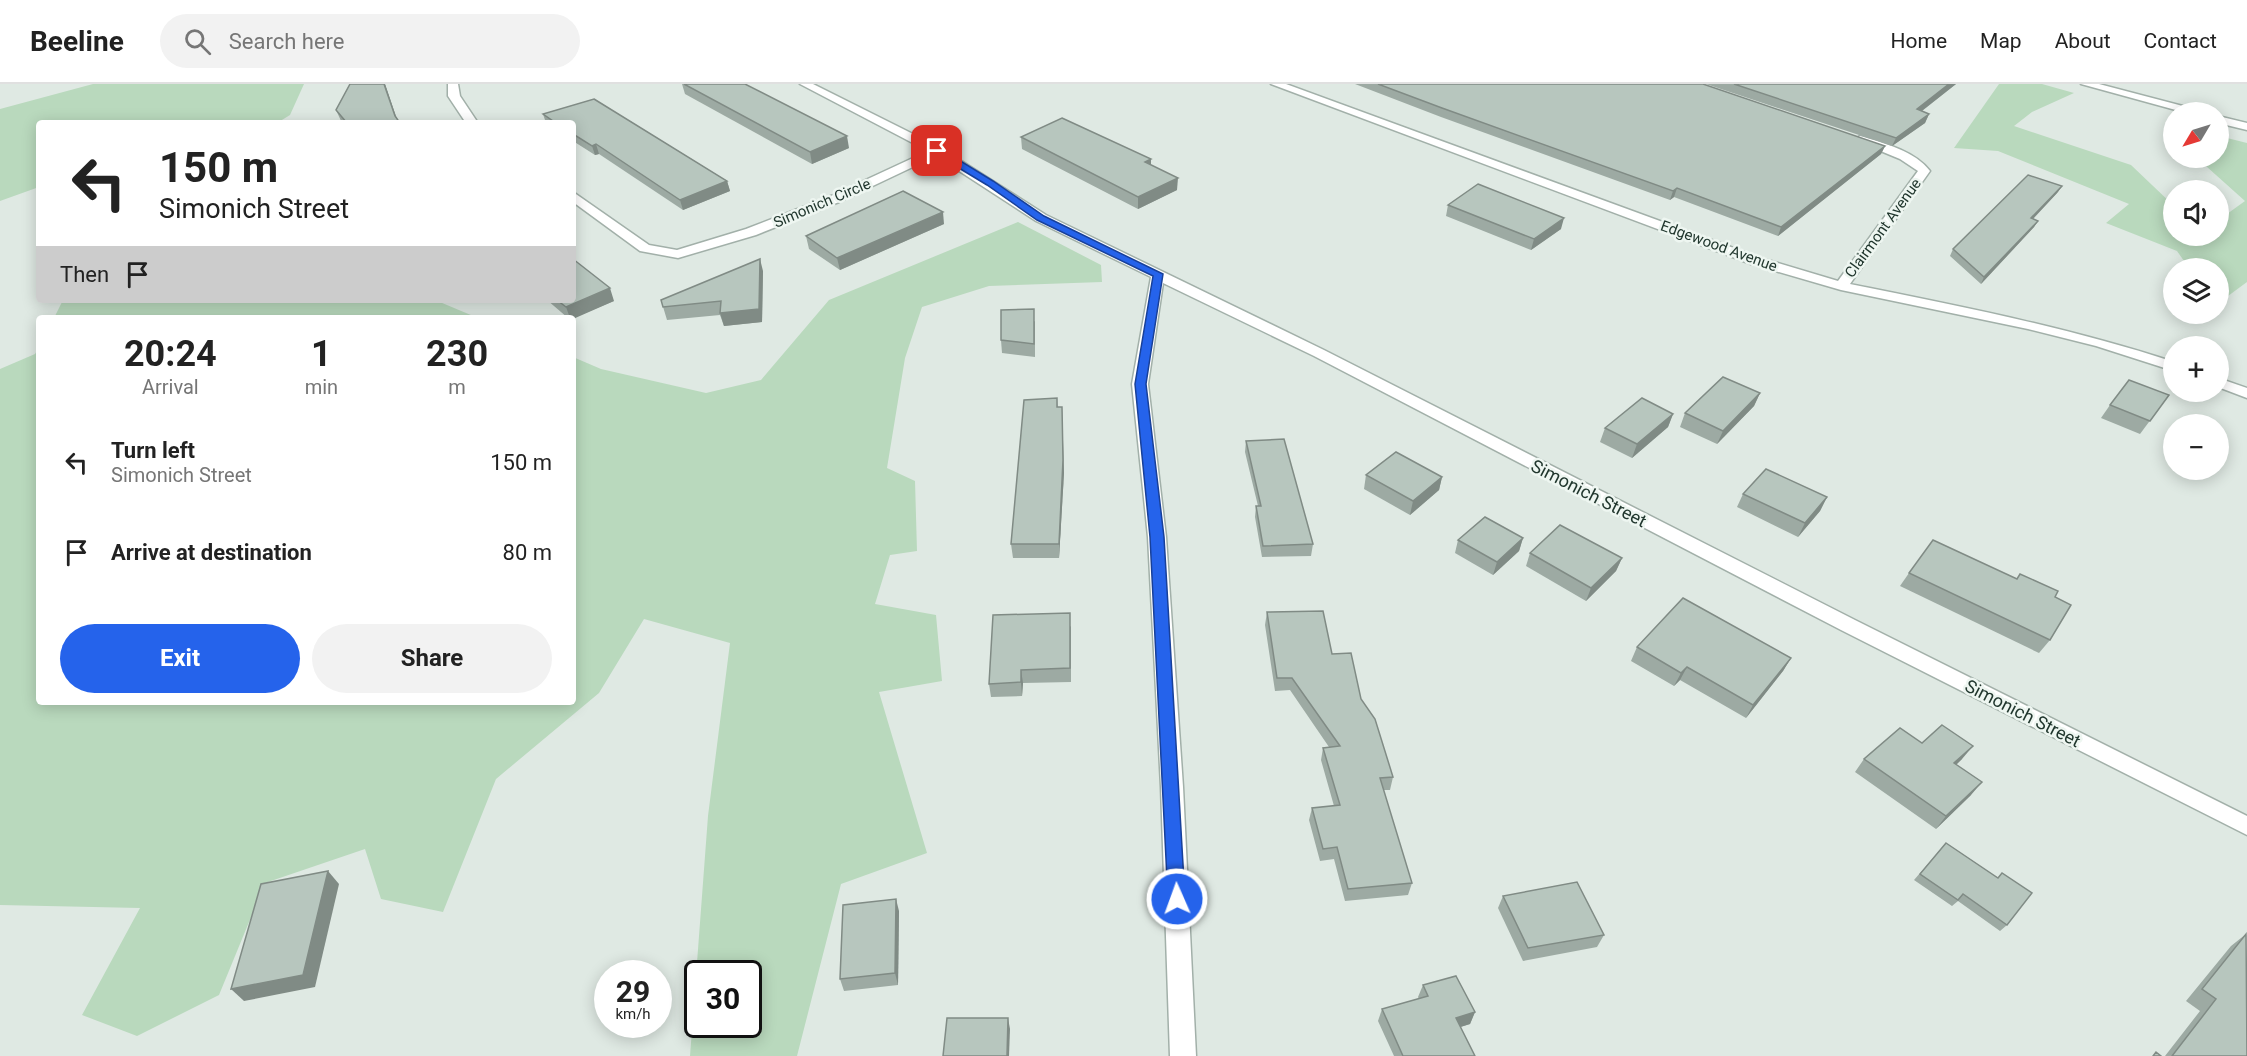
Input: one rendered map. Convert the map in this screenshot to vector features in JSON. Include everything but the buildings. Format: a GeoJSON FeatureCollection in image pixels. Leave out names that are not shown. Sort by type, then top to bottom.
{"type":"FeatureCollection","features":[{"type":"Feature","properties":{"kind":"street"},"geometry":{"type":"LineString","coordinates":[[453,84],[454,96],[470,120]]}},
{"type":"Feature","properties":{"kind":"street"},"geometry":{"type":"LineString","coordinates":[[805,84],[937,151]]}},
{"type":"Feature","properties":{"kind":"street","name":"Edgewood Avenue"},"geometry":{"type":"LineString","coordinates":[[1276,84],[1756,261],[1841,286],[2028,325],[2101,343],[2163,363]]}},
{"type":"Feature","properties":{"kind":"street"},"geometry":{"type":"LineString","coordinates":[[2086,84],[2163,104]]}},
{"type":"Feature","properties":{"kind":"street"},"geometry":{"type":"LineString","coordinates":[[2229,122],[2247,127]]}},
{"type":"Feature","properties":{"kind":"street","name":"Clairmont Avenue"},"geometry":{"type":"LineString","coordinates":[[1841,286],[1924,171],[1921,166],[1903,157],[1849,136]]}},
{"type":"Feature","properties":{"kind":"street","name":"Simonich Circle"},"geometry":{"type":"LineString","coordinates":[[576,198],[645,248],[678,254],[752,232],[835,199],[937,151]]}},
{"type":"Feature","properties":{"kind":"street","name":"Simonich Street"},"geometry":{"type":"LineString","coordinates":[[937,151],[990,183],[1041,218],[1319,353],[1827,615],[2247,826]]}},
{"type":"Feature","properties":{"kind":"street"},"geometry":{"type":"LineString","coordinates":[[1158,274],[1140,384],[1157,537],[1172,787],[1183,1056]]}},
{"type":"Feature","properties":{"kind":"street"},"geometry":{"type":"LineString","coordinates":[[2229,386],[2247,393]]}},
{"type":"Feature","properties":{"kind":"green space"},"geometry":{"type":"Polygon","coordinates":[[[93,84],[304,84],[290,115],[282,120],[36,120],[36,188],[0,201],[0,109],[93,84]]]}},
{"type":"Feature","properties":{"kind":"green space"},"geometry":{"type":"Polygon","coordinates":[[[1999,84],[2042,84],[2074,93],[2032,112],[2014,126],[2131,165],[2163,195],[2163,245],[2106,223],[2129,204],[1998,151],[1954,148],[1999,84]]]}},
{"type":"Feature","properties":{"kind":"green space"},"geometry":{"type":"Polygon","coordinates":[[[2229,138],[2247,143],[2247,282],[2229,295],[2229,258],[2182,258],[2177,251],[2164,246],[2229,246],[2229,213],[2245,201],[2229,187],[2229,180],[2222,180],[2208,168],[2229,168],[2229,138]]]}},
{"type":"Feature","properties":{"kind":"green space"},"geometry":{"type":"Polygon","coordinates":[[[1018,222],[1101,265],[1102,282],[989,286],[922,307],[905,358],[887,468],[915,481],[917,551],[890,555],[875,604],[936,615],[942,681],[879,692],[927,853],[841,884],[797,1056],[690,1056],[691,1038],[762,1038],[762,960],[697,960],[708,816],[730,643],[644,619],[599,693],[496,779],[443,912],[381,899],[365,849],[265,883],[219,995],[137,1036],[82,1015],[140,908],[0,905],[0,369],[36,352],[36,705],[576,705],[576,358],[601,369],[706,393],[761,380],[829,300],[1018,222]]]}},
{"type":"Feature","properties":{"kind":"green space"},"geometry":{"type":"Polygon","coordinates":[[[62,303],[442,303],[471,315],[56,315],[62,303]]]}},
{"type":"Feature","properties":{"kind":"route"},"geometry":{"type":"LineString","coordinates":[[937,151],[990,183],[1041,218],[1158,274],[1140,384],[1157,537],[1177,899]]}}]}
